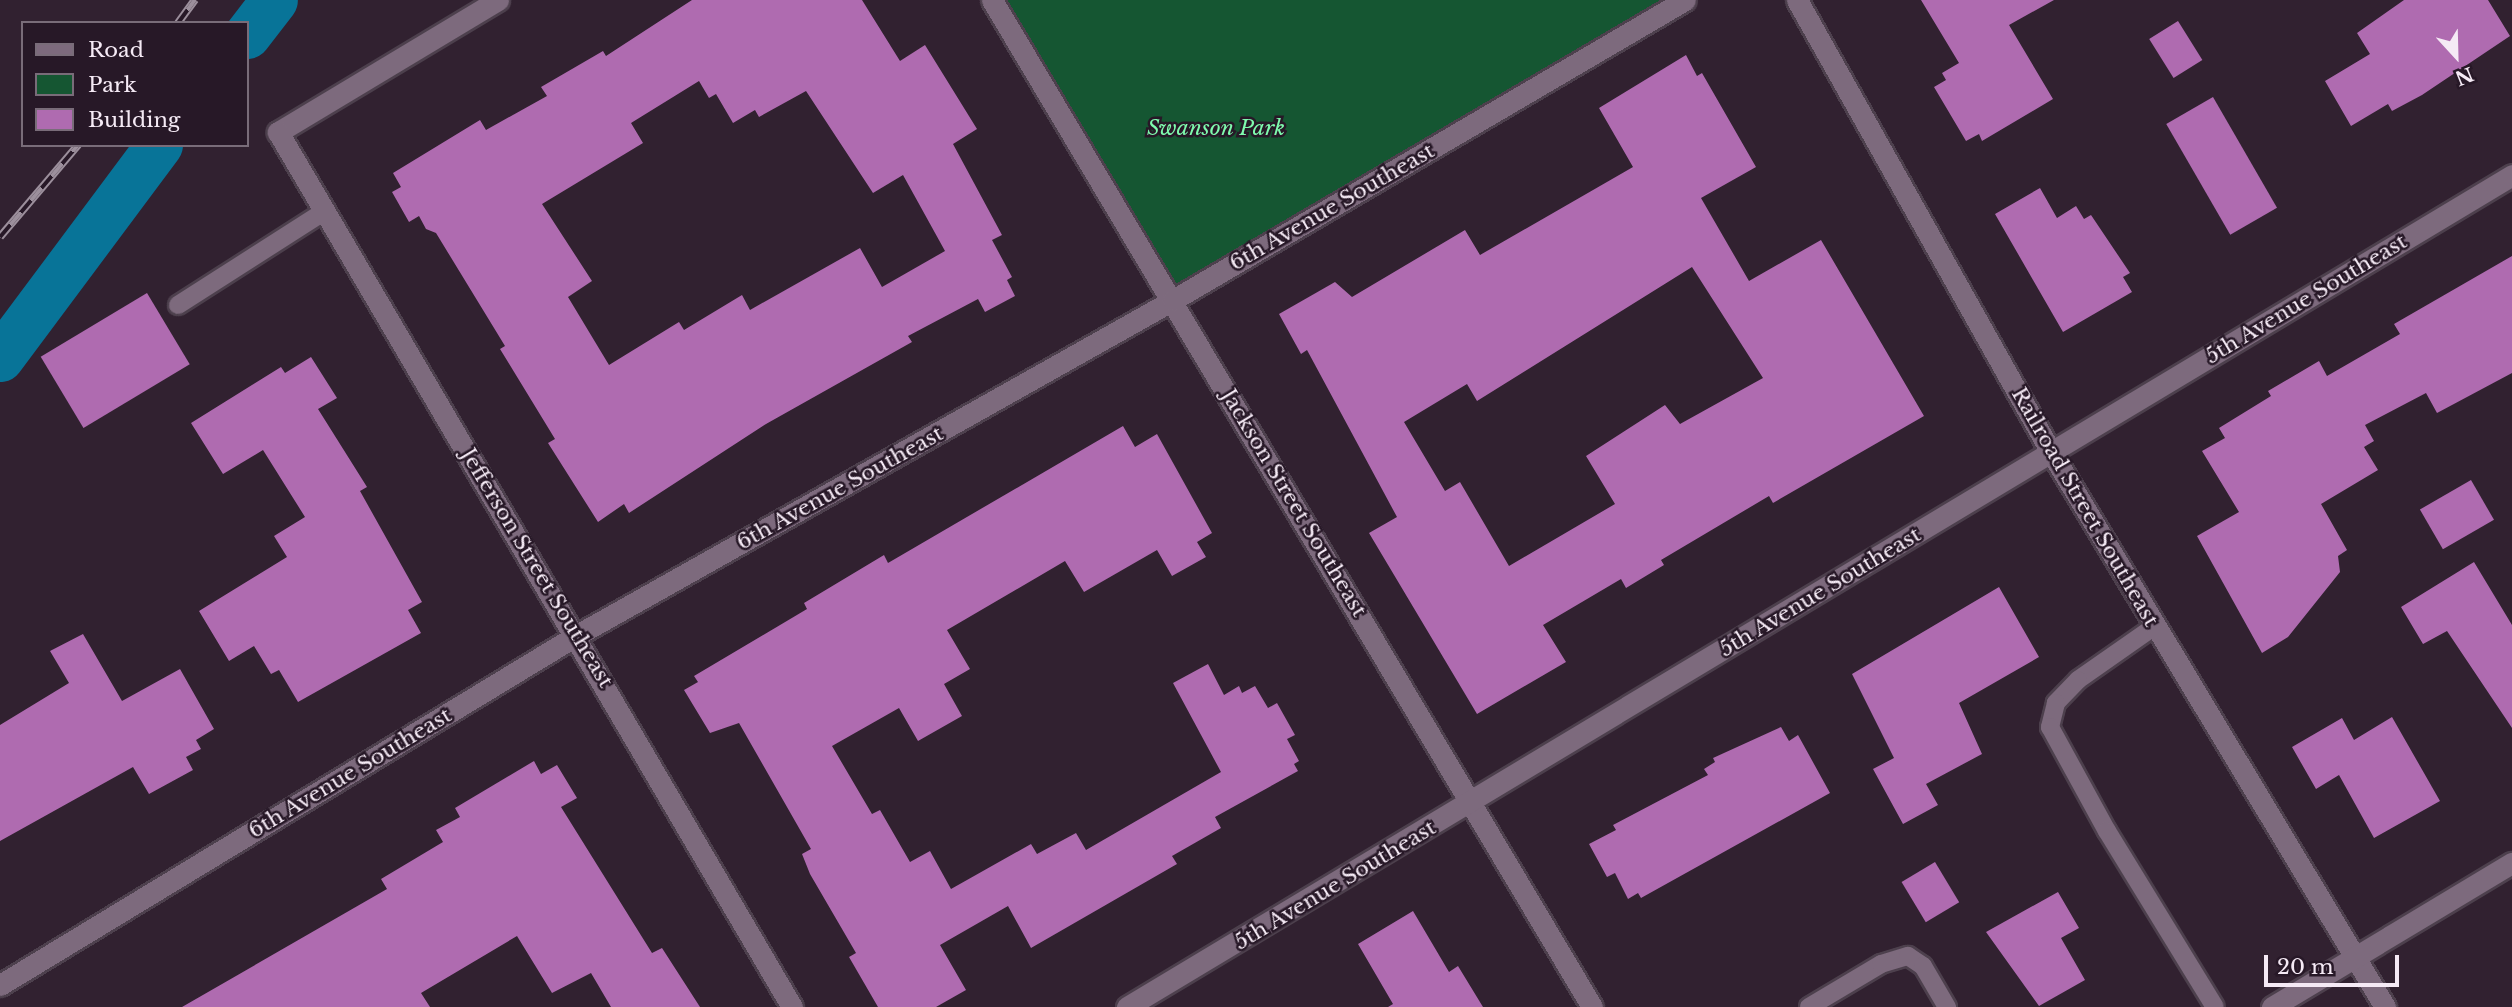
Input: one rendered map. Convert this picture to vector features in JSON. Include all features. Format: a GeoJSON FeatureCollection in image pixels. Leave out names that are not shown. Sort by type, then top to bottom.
{"type":"FeatureCollection","features":[{"type":"Feature","properties":{"kind":"street","name":"Jefferson Street Southeast"},"geometry":{"type":"LineString","coordinates":[[498,0],[278,132],[578,635],[792,1007]]}},
{"type":"Feature","properties":{"kind":"street","name":"Jackson Street Southeast"},"geometry":{"type":"LineString","coordinates":[[992,0],[1473,803],[1592,1007]]}},
{"type":"Feature","properties":{"kind":"street","name":"6th Avenue Southeast"},"geometry":{"type":"LineString","coordinates":[[0,985],[578,635],[1173,300],[1685,0]]}},
{"type":"Feature","properties":{"kind":"street","name":"Railroad Street Southeast"},"geometry":{"type":"LineString","coordinates":[[1797,0],[2050,452],[2385,1007]]}},
{"type":"Feature","properties":{"kind":"street","name":"5th Avenue Southeast"},"geometry":{"type":"LineString","coordinates":[[1127,1007],[1473,803],[2512,175]]}},
{"type":"Feature","properties":{"kind":"street"},"geometry":{"type":"LineString","coordinates":[[2273,1007],[2512,863]]}},
{"type":"Feature","properties":{"kind":"lane"},"geometry":{"type":"LineString","coordinates":[[178,305],[325,211]]}},
{"type":"Feature","properties":{"kind":"lane"},"geometry":{"type":"LineString","coordinates":[[2155,626],[2078,680],[2056,703],[2050,726],[2107,831],[2215,1007]]}},
{"type":"Feature","properties":{"kind":"lane"},"geometry":{"type":"LineString","coordinates":[[1809,1007],[1881,964],[1908,956],[1923,966],[1947,1007]]}},
{"type":"Feature","properties":{"kind":"green space","name":"Swanson Park"},"geometry":{"type":"Polygon","coordinates":[[[988,0],[1685,0],[1173,300],[988,0]]]}},
{"type":"Feature","properties":{"kind":"building"},"geometry":{"type":"Polygon","coordinates":[[[692,0],[862,0],[900,61],[925,45],[977,129],[953,144],[1002,235],[992,240],[1012,277],[1007,280],[1015,296],[985,312],[978,299],[908,336],[912,342],[766,424],[629,513],[624,504],[598,522],[548,443],[555,439],[500,349],[505,346],[436,233],[426,229],[419,216],[409,222],[392,192],[401,187],[393,173],[480,120],[486,130],[547,96],[541,87],[603,51],[606,56],[692,0]],[[699,81],[631,123],[643,143],[542,204],[592,281],[568,297],[609,365],[679,322],[684,330],[742,295],[750,310],[860,248],[882,287],[945,251],[903,175],[873,193],[806,91],[759,117],[755,110],[733,123],[716,94],[709,98],[699,81]]]}},
{"type":"Feature","properties":{"kind":"building"},"geometry":{"type":"Polygon","coordinates":[[[1921,0],[2054,0],[2009,25],[2053,99],[1982,141],[1979,134],[1966,141],[1934,87],[1946,80],[1942,73],[1959,63],[1921,0]]]}},
{"type":"Feature","properties":{"kind":"building"},"geometry":{"type":"Polygon","coordinates":[[[2404,0],[2488,0],[2510,36],[2422,95],[2392,111],[2388,104],[2351,126],[2325,81],[2370,54],[2357,33],[2404,0]]]}},
{"type":"Feature","properties":{"kind":"building"},"geometry":{"type":"Polygon","coordinates":[[[2178,21],[2202,60],[2174,78],[2149,39],[2178,21]]]}},
{"type":"Feature","properties":{"kind":"building"},"geometry":{"type":"Polygon","coordinates":[[[1686,55],[1697,76],[1702,73],[1756,167],[1701,198],[1749,281],[1821,240],[1924,416],[1773,503],[1769,496],[1661,560],[1664,565],[1626,588],[1621,579],[1543,625],[1566,662],[1477,714],[1369,533],[1397,517],[1307,350],[1301,354],[1279,314],[1335,282],[1352,297],[1465,230],[1480,255],[1633,167],[1599,108],[1686,55]],[[1692,267],[1477,401],[1467,384],[1404,422],[1445,491],[1460,482],[1509,566],[1615,504],[1586,456],[1665,405],[1680,424],[1763,378],[1692,267]]]}},
{"type":"Feature","properties":{"kind":"building"},"geometry":{"type":"Polygon","coordinates":[[[2213,97],[2277,208],[2230,235],[2166,124],[2213,97]]]}},
{"type":"Feature","properties":{"kind":"building"},"geometry":{"type":"Polygon","coordinates":[[[2040,188],[2057,218],[2076,206],[2084,219],[2091,215],[2130,273],[2123,277],[2132,292],[2063,332],[1995,214],[2040,188]]]}},
{"type":"Feature","properties":{"kind":"building"},"geometry":{"type":"Polygon","coordinates":[[[2512,256],[2512,373],[2437,413],[2426,393],[2365,425],[2374,441],[2364,447],[2378,470],[2321,504],[2347,550],[2338,556],[2340,572],[2288,637],[2262,653],[2197,536],[2239,512],[2202,451],[2225,438],[2219,428],[2271,396],[2268,391],[2319,361],[2327,376],[2400,334],[2394,324],[2512,256]]]}},
{"type":"Feature","properties":{"kind":"building"},"geometry":{"type":"Polygon","coordinates":[[[147,293],[190,364],[83,428],[41,357],[147,293]]]}},
{"type":"Feature","properties":{"kind":"building"},"geometry":{"type":"Polygon","coordinates":[[[311,357],[337,398],[318,409],[367,487],[360,491],[422,602],[408,610],[421,633],[298,702],[279,670],[271,674],[254,646],[229,661],[199,611],[287,557],[274,536],[305,517],[263,450],[223,474],[191,423],[281,367],[285,373],[311,357]]]}},
{"type":"Feature","properties":{"kind":"building"},"geometry":{"type":"Polygon","coordinates":[[[1123,426],[1135,447],[1157,434],[1212,533],[1197,542],[1206,557],[1172,576],[1157,550],[1084,592],[1065,561],[947,630],[970,669],[944,684],[962,716],[918,741],[899,708],[832,746],[872,814],[880,810],[910,862],[930,851],[951,889],[1031,844],[1037,854],[1076,833],[1086,850],[1221,772],[1173,683],[1208,664],[1224,695],[1239,686],[1242,693],[1255,686],[1268,708],[1277,703],[1295,735],[1287,739],[1299,761],[1294,764],[1298,771],[1215,817],[1221,828],[1172,856],[1177,864],[1031,948],[1008,906],[940,945],[966,990],[936,1007],[878,1007],[849,957],[856,953],[810,874],[802,854],[811,849],[739,723],[710,733],[684,690],[698,682],[694,676],[807,609],[804,603],[884,555],[888,563],[1123,426]]]}},
{"type":"Feature","properties":{"kind":"building"},"geometry":{"type":"Polygon","coordinates":[[[2471,480],[2494,520],[2443,549],[2420,510],[2471,480]]]}},
{"type":"Feature","properties":{"kind":"building"},"geometry":{"type":"Polygon","coordinates":[[[2474,562],[2512,625],[2512,728],[2447,631],[2423,644],[2401,607],[2474,562]]]}},
{"type":"Feature","properties":{"kind":"building"},"geometry":{"type":"Polygon","coordinates":[[[1999,587],[2039,657],[1959,703],[1982,754],[1926,784],[1938,805],[1903,824],[1873,769],[1894,758],[1852,674],[1999,587]]]}},
{"type":"Feature","properties":{"kind":"building"},"geometry":{"type":"Polygon","coordinates":[[[83,634],[122,701],[180,669],[214,729],[196,740],[201,749],[186,757],[193,770],[149,794],[133,767],[0,841],[0,725],[69,683],[50,651],[83,634]]]}},
{"type":"Feature","properties":{"kind":"building"},"geometry":{"type":"Polygon","coordinates":[[[2392,717],[2440,801],[2374,838],[2339,775],[2316,789],[2292,747],[2342,718],[2354,740],[2392,717]]]}},
{"type":"Feature","properties":{"kind":"building"},"geometry":{"type":"Polygon","coordinates":[[[1781,727],[1789,741],[1798,735],[1830,793],[1641,898],[1638,893],[1628,899],[1615,873],[1607,877],[1589,844],[1616,830],[1613,825],[1708,775],[1704,769],[1715,762],[1713,758],[1781,727]]]}},
{"type":"Feature","properties":{"kind":"building"},"geometry":{"type":"Polygon","coordinates":[[[534,761],[541,774],[557,765],[577,798],[561,807],[652,953],[662,948],[700,1007],[611,1007],[591,973],[552,993],[517,936],[421,993],[430,1007],[182,1007],[387,889],[381,879],[443,842],[436,830],[460,817],[455,808],[534,761]]]}},
{"type":"Feature","properties":{"kind":"building"},"geometry":{"type":"Polygon","coordinates":[[[1935,862],[1959,902],[1926,922],[1902,882],[1935,862]]]}},
{"type":"Feature","properties":{"kind":"building"},"geometry":{"type":"Polygon","coordinates":[[[2058,892],[2079,928],[2061,938],[2085,980],[2039,1006],[1986,932],[2058,892]]]}},
{"type":"Feature","properties":{"kind":"building"},"geometry":{"type":"Polygon","coordinates":[[[1413,911],[1449,972],[1458,966],[1483,1007],[1388,1007],[1393,1004],[1358,944],[1413,911]]]}},
{"type":"Feature","properties":{"kind":"waterway"},"geometry":{"type":"LineString","coordinates":[[248,34],[274,0]]}},
{"type":"Feature","properties":{"kind":"waterway"},"geometry":{"type":"LineString","coordinates":[[0,358],[158,147]]}},
{"type":"Feature","properties":{"kind":"railway"},"geometry":{"type":"LineString","coordinates":[[179,21],[195,0]]}},
{"type":"Feature","properties":{"kind":"railway"},"geometry":{"type":"LineString","coordinates":[[0,237],[76,147]]}}]}
